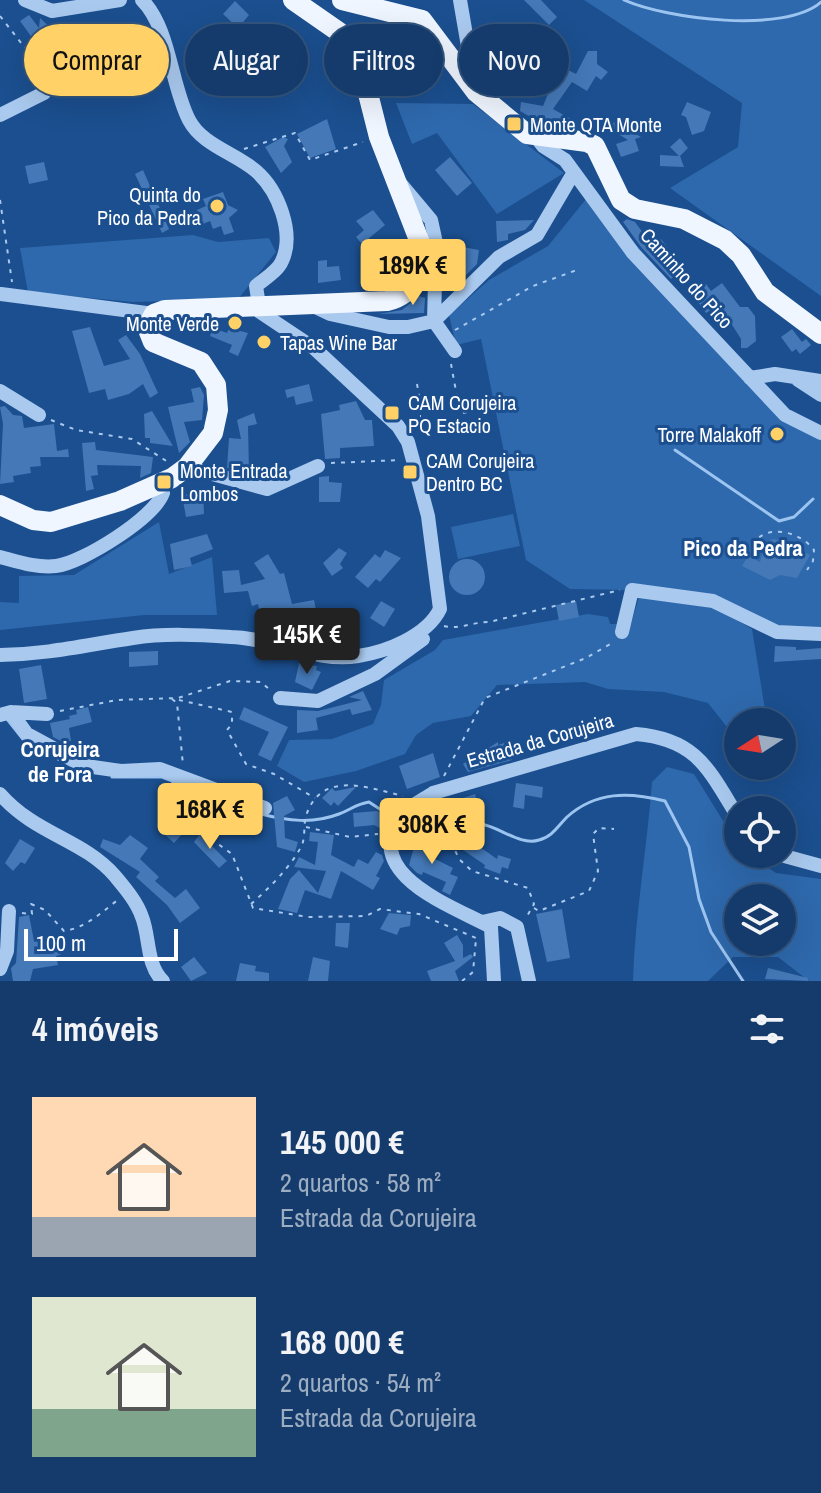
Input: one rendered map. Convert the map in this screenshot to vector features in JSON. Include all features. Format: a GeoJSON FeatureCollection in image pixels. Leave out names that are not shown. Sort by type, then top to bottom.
{"type":"FeatureCollection","features":[{"type":"Feature","properties":{"kind":"main road"},"geometry":{"type":"LineString","coordinates":[[0,505],[33,520],[51,522],[159,484],[187,467],[213,433],[218,410],[216,385],[201,362],[153,342],[147,327],[154,314],[165,310],[387,301],[410,290],[420,265],[421,250],[379,137],[363,65],[354,47],[339,32],[293,0]]}},
{"type":"Feature","properties":{"kind":"main road"},"geometry":{"type":"LineString","coordinates":[[342,0],[422,20],[459,69]]}},
{"type":"Feature","properties":{"kind":"main road"},"geometry":{"type":"LineString","coordinates":[[481,96],[527,134],[587,142],[595,146],[621,200],[635,209],[684,219],[725,240],[741,255],[765,292],[821,334]]}},
{"type":"Feature","properties":{"kind":"street"},"geometry":{"type":"LineString","coordinates":[[25,0],[52,11],[120,0]]}},
{"type":"Feature","properties":{"kind":"street"},"geometry":{"type":"LineString","coordinates":[[142,0],[155,23],[188,119],[205,138],[258,173],[272,192],[286,227],[287,241],[281,264],[256,286],[258,305],[272,324],[314,348],[398,426],[408,442],[439,584],[442,601],[430,633],[375,674],[318,701],[280,698]]}},
{"type":"Feature","properties":{"kind":"street"},"geometry":{"type":"LineString","coordinates":[[460,0],[464,24]]}},
{"type":"Feature","properties":{"kind":"street"},"geometry":{"type":"LineString","coordinates":[[0,115],[38,96]]}},
{"type":"Feature","properties":{"kind":"street","name":"Caminho do Pico"},"geometry":{"type":"LineString","coordinates":[[536,137],[574,172],[633,253],[785,415],[821,433]]}},
{"type":"Feature","properties":{"kind":"street"},"geometry":{"type":"LineString","coordinates":[[308,303],[330,314],[379,326],[408,327],[434,321],[499,257],[537,235],[574,172]]}},
{"type":"Feature","properties":{"kind":"street"},"geometry":{"type":"LineString","coordinates":[[397,179],[425,209],[435,232],[434,321],[454,355]]}},
{"type":"Feature","properties":{"kind":"street"},"geometry":{"type":"LineString","coordinates":[[7,294],[154,314]]}},
{"type":"Feature","properties":{"kind":"street"},"geometry":{"type":"LineString","coordinates":[[791,376],[821,395]]}},
{"type":"Feature","properties":{"kind":"street"},"geometry":{"type":"LineString","coordinates":[[750,378],[791,376],[821,381]]}},
{"type":"Feature","properties":{"kind":"street"},"geometry":{"type":"LineString","coordinates":[[0,391],[39,415]]}},
{"type":"Feature","properties":{"kind":"street"},"geometry":{"type":"LineString","coordinates":[[187,467],[267,489],[318,466]]}},
{"type":"Feature","properties":{"kind":"street"},"geometry":{"type":"LineString","coordinates":[[0,557],[38,567],[73,562],[152,511],[163,493],[159,484]]}},
{"type":"Feature","properties":{"kind":"street"},"geometry":{"type":"LineString","coordinates":[[622,632],[632,590],[713,601],[777,632],[821,634]]}},
{"type":"Feature","properties":{"kind":"street"},"geometry":{"type":"LineString","coordinates":[[0,655],[79,650],[135,637],[235,637],[347,657],[378,652],[407,639],[437,615]]}},
{"type":"Feature","properties":{"kind":"street"},"geometry":{"type":"LineString","coordinates":[[5,713],[47,714]]}},
{"type":"Feature","properties":{"kind":"street"},"geometry":{"type":"LineString","coordinates":[[5,713],[27,734],[86,766],[121,771],[160,769],[265,808]]}},
{"type":"Feature","properties":{"kind":"street","name":"Estrada da Corujeira"},"geometry":{"type":"LineString","coordinates":[[397,826],[433,793],[636,734],[659,736],[703,759],[725,796]]}},
{"type":"Feature","properties":{"kind":"street"},"geometry":{"type":"LineString","coordinates":[[171,805],[180,777]]}},
{"type":"Feature","properties":{"kind":"street"},"geometry":{"type":"LineString","coordinates":[[0,779],[19,803],[18,813]]}},
{"type":"Feature","properties":{"kind":"street"},"geometry":{"type":"LineString","coordinates":[[0,794],[18,813],[91,855],[116,877],[136,903],[150,957],[163,981]]}},
{"type":"Feature","properties":{"kind":"street"},"geometry":{"type":"LineString","coordinates":[[397,826],[392,859],[410,883],[491,927],[483,941],[494,981]]}},
{"type":"Feature","properties":{"kind":"street"},"geometry":{"type":"LineString","coordinates":[[796,859],[821,866]]}},
{"type":"Feature","properties":{"kind":"street"},"geometry":{"type":"LineString","coordinates":[[0,969],[7,951],[9,911]]}},
{"type":"Feature","properties":{"kind":"street"},"geometry":{"type":"LineString","coordinates":[[482,922],[500,918],[517,927],[529,981]]}},
{"type":"Feature","properties":{"kind":"path"},"geometry":{"type":"LineString","coordinates":[[0,16],[24,47]]}},
{"type":"Feature","properties":{"kind":"path"},"geometry":{"type":"LineString","coordinates":[[236,157],[237,151],[295,133],[310,160],[379,137]]}},
{"type":"Feature","properties":{"kind":"path"},"geometry":{"type":"LineString","coordinates":[[0,200],[7,294]]}},
{"type":"Feature","properties":{"kind":"path"},"geometry":{"type":"LineString","coordinates":[[443,334],[465,327],[533,286],[577,270]]}},
{"type":"Feature","properties":{"kind":"path"},"geometry":{"type":"LineString","coordinates":[[454,355],[450,360],[463,413]]}},
{"type":"Feature","properties":{"kind":"path"},"geometry":{"type":"LineString","coordinates":[[417,384],[419,396]]}},
{"type":"Feature","properties":{"kind":"path"},"geometry":{"type":"LineString","coordinates":[[39,415],[76,430],[132,439],[168,462],[187,467]]}},
{"type":"Feature","properties":{"kind":"path"},"geometry":{"type":"LineString","coordinates":[[318,466],[340,461],[414,460]]}},
{"type":"Feature","properties":{"kind":"path"},"geometry":{"type":"LineString","coordinates":[[757,551],[751,547],[755,538],[767,532],[790,535],[808,543],[814,550],[813,561],[807,570]]}},
{"type":"Feature","properties":{"kind":"path"},"geometry":{"type":"LineString","coordinates":[[437,615],[445,627],[456,629],[614,590],[632,590]]}},
{"type":"Feature","properties":{"kind":"path"},"geometry":{"type":"LineString","coordinates":[[433,793],[485,698],[609,647],[622,632]]}},
{"type":"Feature","properties":{"kind":"path"},"geometry":{"type":"LineString","coordinates":[[47,714],[117,700],[178,698],[230,681],[261,682],[280,698]]}},
{"type":"Feature","properties":{"kind":"path"},"geometry":{"type":"LineString","coordinates":[[171,698],[177,703],[180,777]]}},
{"type":"Feature","properties":{"kind":"path"},"geometry":{"type":"LineString","coordinates":[[178,698],[189,705],[232,712],[232,724],[227,730],[246,764],[274,774],[316,799]]}},
{"type":"Feature","properties":{"kind":"path"},"geometry":{"type":"LineString","coordinates":[[250,905],[274,882],[302,846],[306,815],[327,788],[371,785],[408,797]]}},
{"type":"Feature","properties":{"kind":"path"},"geometry":{"type":"LineString","coordinates":[[171,805],[195,817],[214,841],[232,854],[250,905]]}},
{"type":"Feature","properties":{"kind":"path"},"geometry":{"type":"LineString","coordinates":[[434,817],[451,838],[460,860],[472,871],[528,888],[533,907],[539,911],[589,891],[598,871],[593,834],[599,828],[614,829]]}},
{"type":"Feature","properties":{"kind":"path"},"geometry":{"type":"LineString","coordinates":[[305,827],[350,837],[397,826]]}},
{"type":"Feature","properties":{"kind":"path"},"geometry":{"type":"LineString","coordinates":[[9,911],[32,914],[31,904],[45,910],[64,931],[74,929],[108,910],[122,897],[111,881],[116,877]]}},
{"type":"Feature","properties":{"kind":"path"},"geometry":{"type":"LineString","coordinates":[[250,905],[308,917],[366,916],[380,909],[419,914],[483,941],[473,972],[462,981]]}},
{"type":"Feature","properties":{"kind":"path"},"geometry":{"type":"LineString","coordinates":[[517,927],[533,907]]}},
{"type":"Feature","properties":{"kind":"shaded area"},"geometry":{"type":"Polygon","coordinates":[[[584,0],[821,0],[821,296],[670,188],[738,147],[742,103],[584,0]]]}},
{"type":"Feature","properties":{"kind":"shaded area"},"geometry":{"type":"Polygon","coordinates":[[[396,103],[473,104],[564,173],[497,214],[437,133],[412,144],[396,103]]]}},
{"type":"Feature","properties":{"kind":"shaded area"},"geometry":{"type":"Polygon","coordinates":[[[591,193],[785,415],[821,433],[821,630],[794,635],[713,601],[632,590],[570,589],[526,560],[481,339],[456,345],[449,315],[489,280],[548,246],[591,193]]]}},
{"type":"Feature","properties":{"kind":"shaded area"},"geometry":{"type":"Polygon","coordinates":[[[193,235],[218,242],[269,238],[276,252],[238,299],[133,302],[28,292],[20,248],[193,235]]]}},
{"type":"Feature","properties":{"kind":"shaded area"},"geometry":{"type":"Polygon","coordinates":[[[513,514],[520,546],[458,559],[451,527],[513,514]]]}},
{"type":"Feature","properties":{"kind":"shaded area"},"geometry":{"type":"Polygon","coordinates":[[[159,522],[169,574],[212,557],[217,615],[144,615],[0,630],[0,602],[19,603],[19,576],[74,575],[159,522]]]}},
{"type":"Feature","properties":{"kind":"shaded area"},"geometry":{"type":"Polygon","coordinates":[[[639,597],[719,609],[752,629],[765,708],[724,708],[724,723],[708,703],[664,692],[608,689],[585,682],[497,685],[471,716],[433,723],[416,735],[405,754],[356,771],[304,782],[277,766],[289,740],[332,739],[373,724],[381,705],[384,680],[435,650],[443,640],[588,614],[608,617],[610,624],[631,624],[639,597]]]}},
{"type":"Feature","properties":{"kind":"shaded area"},"geometry":{"type":"Polygon","coordinates":[[[667,767],[694,774],[724,822],[724,868],[768,868],[776,873],[821,879],[821,981],[809,981],[778,957],[733,957],[708,981],[633,981],[652,782],[667,767]]]}},
{"type":"Feature","properties":{"kind":"building"},"geometry":{"type":"Polygon","coordinates":[[[524,0],[541,0],[557,17],[548,24],[524,0]]]}},
{"type":"Feature","properties":{"kind":"building"},"geometry":{"type":"Polygon","coordinates":[[[235,1],[249,15],[241,24],[234,24],[223,14],[235,1]]]}},
{"type":"Feature","properties":{"kind":"building"},"geometry":{"type":"Polygon","coordinates":[[[29,15],[36,24],[24,24],[24,27],[20,21],[29,15]]]}},
{"type":"Feature","properties":{"kind":"building"},"geometry":{"type":"Polygon","coordinates":[[[588,51],[597,51],[597,64],[608,72],[601,80],[596,76],[587,91],[572,82],[569,86],[569,70],[576,74],[588,51]]]}},
{"type":"Feature","properties":{"kind":"building"},"geometry":{"type":"Polygon","coordinates":[[[547,96],[562,96],[553,109],[576,122],[572,127],[539,122],[520,111],[521,102],[543,106],[547,96]]]}},
{"type":"Feature","properties":{"kind":"building"},"geometry":{"type":"Polygon","coordinates":[[[687,102],[711,112],[704,131],[692,135],[686,117],[681,115],[687,102]]]}},
{"type":"Feature","properties":{"kind":"building"},"geometry":{"type":"Polygon","coordinates":[[[327,119],[336,149],[310,158],[297,134],[327,119]]]}},
{"type":"Feature","properties":{"kind":"building"},"geometry":{"type":"Polygon","coordinates":[[[614,122],[641,137],[635,139],[639,151],[621,157],[616,144],[628,140],[610,129],[614,122]]]}},
{"type":"Feature","properties":{"kind":"building"},"geometry":{"type":"Polygon","coordinates":[[[283,137],[288,139],[284,146],[292,162],[281,173],[265,147],[283,137]]]}},
{"type":"Feature","properties":{"kind":"building"},"geometry":{"type":"Polygon","coordinates":[[[680,138],[688,148],[680,156],[684,167],[660,166],[660,155],[679,156],[670,147],[680,138]]]}},
{"type":"Feature","properties":{"kind":"building"},"geometry":{"type":"Polygon","coordinates":[[[450,157],[472,183],[457,196],[435,170],[450,157]]]}},
{"type":"Feature","properties":{"kind":"building"},"geometry":{"type":"Polygon","coordinates":[[[44,162],[48,180],[29,184],[25,166],[44,162]]]}},
{"type":"Feature","properties":{"kind":"building"},"geometry":{"type":"Polygon","coordinates":[[[143,170],[169,229],[162,233],[135,174],[143,170]]]}},
{"type":"Feature","properties":{"kind":"building","name":"Quinta do Pico da Pedra"},"geometry":{"type":"Polygon","coordinates":[[[223,192],[228,205],[238,210],[229,218],[234,232],[224,235],[221,226],[213,229],[210,221],[203,224],[197,210],[206,206],[203,199],[223,192]]]}},
{"type":"Feature","properties":{"kind":"building"},"geometry":{"type":"Polygon","coordinates":[[[373,210],[385,225],[362,244],[356,237],[364,230],[356,221],[373,210]]]}},
{"type":"Feature","properties":{"kind":"building"},"geometry":{"type":"Polygon","coordinates":[[[627,219],[635,222],[652,245],[661,239],[668,248],[662,253],[676,275],[671,279],[641,247],[623,222],[627,219]]]}},
{"type":"Feature","properties":{"kind":"building"},"geometry":{"type":"Polygon","coordinates":[[[534,220],[525,230],[508,234],[508,240],[497,242],[496,221],[534,220]]]}},
{"type":"Feature","properties":{"kind":"building"},"geometry":{"type":"Polygon","coordinates":[[[462,247],[479,250],[477,264],[461,280],[462,247]]]}},
{"type":"Feature","properties":{"kind":"building"},"geometry":{"type":"Polygon","coordinates":[[[327,260],[327,267],[339,266],[341,280],[318,283],[318,261],[327,260]]]}},
{"type":"Feature","properties":{"kind":"building"},"geometry":{"type":"Polygon","coordinates":[[[722,283],[740,307],[748,307],[755,316],[756,341],[747,348],[741,348],[741,339],[729,320],[718,325],[716,307],[706,313],[692,294],[706,284],[711,291],[722,283]]]}},
{"type":"Feature","properties":{"kind":"building"},"geometry":{"type":"Polygon","coordinates":[[[419,296],[425,298],[424,313],[378,314],[402,310],[419,296]]]}},
{"type":"Feature","properties":{"kind":"building"},"geometry":{"type":"Polygon","coordinates":[[[90,327],[104,366],[130,359],[118,340],[126,335],[140,354],[158,393],[150,398],[143,384],[129,394],[108,400],[105,389],[89,393],[72,331],[90,327]]]}},
{"type":"Feature","properties":{"kind":"building"},"geometry":{"type":"Polygon","coordinates":[[[213,328],[227,333],[229,328],[248,333],[238,356],[229,352],[232,345],[210,336],[213,328]]]}},
{"type":"Feature","properties":{"kind":"building"},"geometry":{"type":"Polygon","coordinates":[[[792,329],[802,342],[806,339],[811,345],[800,354],[796,349],[792,352],[781,337],[792,329]]]}},
{"type":"Feature","properties":{"kind":"building"},"geometry":{"type":"Polygon","coordinates":[[[309,384],[313,401],[296,405],[294,396],[287,398],[285,390],[309,384]]]}},
{"type":"Feature","properties":{"kind":"building"},"geometry":{"type":"Polygon","coordinates":[[[200,387],[204,395],[202,420],[184,422],[190,442],[179,453],[168,407],[194,402],[191,389],[200,387]]]}},
{"type":"Feature","properties":{"kind":"building"},"geometry":{"type":"Polygon","coordinates":[[[356,401],[365,420],[372,420],[374,446],[340,448],[340,458],[325,459],[321,414],[340,410],[339,405],[356,401]]]}},
{"type":"Feature","properties":{"kind":"building"},"geometry":{"type":"Polygon","coordinates":[[[5,406],[13,415],[22,416],[24,428],[54,424],[57,451],[68,449],[69,457],[40,457],[41,466],[30,467],[31,473],[13,476],[14,482],[0,484],[3,424],[0,407],[5,406]]]}},
{"type":"Feature","properties":{"kind":"building"},"geometry":{"type":"Polygon","coordinates":[[[152,411],[173,446],[150,443],[150,438],[145,438],[144,414],[152,411]]]}},
{"type":"Feature","properties":{"kind":"building"},"geometry":{"type":"Polygon","coordinates":[[[254,413],[257,424],[248,426],[249,472],[227,468],[229,438],[241,439],[237,420],[254,413]]]}},
{"type":"Feature","properties":{"kind":"building"},"geometry":{"type":"Polygon","coordinates":[[[95,442],[96,450],[153,457],[151,473],[140,478],[141,466],[97,465],[98,475],[91,476],[94,489],[86,491],[82,443],[95,442]]]}},
{"type":"Feature","properties":{"kind":"building"},"geometry":{"type":"Polygon","coordinates":[[[329,476],[329,482],[342,483],[340,502],[319,502],[319,477],[329,476]]]}},
{"type":"Feature","properties":{"kind":"building"},"geometry":{"type":"Polygon","coordinates":[[[203,490],[204,514],[186,517],[182,495],[203,490]]]}},
{"type":"Feature","properties":{"kind":"building"},"geometry":{"type":"Polygon","coordinates":[[[207,534],[213,549],[190,558],[192,566],[174,570],[170,544],[207,534]]]}},
{"type":"Feature","properties":{"kind":"building"},"geometry":{"type":"Polygon","coordinates":[[[773,539],[796,542],[797,548],[810,555],[797,578],[780,575],[770,580],[742,566],[748,556],[760,562],[765,543],[773,539]]]}},
{"type":"Feature","properties":{"kind":"building"},"geometry":{"type":"Polygon","coordinates":[[[339,548],[347,553],[340,564],[343,568],[332,576],[323,563],[339,548]]]}},
{"type":"Feature","properties":{"kind":"building"},"geometry":{"type":"Polygon","coordinates":[[[385,550],[401,558],[380,582],[376,579],[368,588],[355,577],[375,554],[380,558],[385,550]]]}},
{"type":"Feature","properties":{"kind":"building"},"geometry":{"type":"Polygon","coordinates":[[[268,554],[280,574],[284,573],[292,604],[314,600],[320,629],[334,626],[336,634],[319,638],[320,642],[313,644],[310,643],[305,620],[263,628],[258,604],[252,606],[248,591],[224,593],[222,571],[239,570],[241,585],[265,579],[254,563],[268,554]]]}},
{"type":"Feature","properties":{"kind":"building"},"geometry":{"type":"Polygon","coordinates":[[[467,559],[479,565],[485,577],[479,589],[467,595],[455,589],[449,577],[455,565],[467,559]]]}},
{"type":"Feature","properties":{"kind":"building"},"geometry":{"type":"Polygon","coordinates":[[[381,601],[395,609],[384,627],[370,618],[381,601]]]}},
{"type":"Feature","properties":{"kind":"building"},"geometry":{"type":"Polygon","coordinates":[[[576,601],[579,617],[559,621],[556,605],[576,601]]]}},
{"type":"Feature","properties":{"kind":"building"},"geometry":{"type":"Polygon","coordinates":[[[775,646],[796,647],[796,650],[821,648],[821,659],[774,662],[775,646]]]}},
{"type":"Feature","properties":{"kind":"building"},"geometry":{"type":"Polygon","coordinates":[[[158,651],[158,665],[129,667],[129,652],[158,651]]]}},
{"type":"Feature","properties":{"kind":"building"},"geometry":{"type":"Polygon","coordinates":[[[299,663],[317,666],[316,670],[321,672],[312,690],[295,682],[299,663]]]}},
{"type":"Feature","properties":{"kind":"building"},"geometry":{"type":"Polygon","coordinates":[[[41,665],[47,699],[24,703],[19,669],[41,665]]]}},
{"type":"Feature","properties":{"kind":"building"},"geometry":{"type":"Polygon","coordinates":[[[363,691],[372,710],[352,715],[350,709],[316,718],[318,730],[297,733],[297,710],[318,711],[362,700],[349,697],[363,691]]]}},
{"type":"Feature","properties":{"kind":"building"},"geometry":{"type":"Polygon","coordinates":[[[88,707],[92,722],[69,728],[71,741],[63,742],[53,737],[50,723],[70,719],[69,716],[77,714],[76,710],[88,707]]]}},
{"type":"Feature","properties":{"kind":"building"},"geometry":{"type":"Polygon","coordinates":[[[244,707],[288,727],[271,761],[258,755],[269,732],[239,719],[244,707]]]}},
{"type":"Feature","properties":{"kind":"building"},"geometry":{"type":"Polygon","coordinates":[[[498,742],[498,745],[504,743],[512,760],[468,772],[463,764],[498,742]]]}},
{"type":"Feature","properties":{"kind":"building"},"geometry":{"type":"Polygon","coordinates":[[[433,753],[440,777],[407,789],[399,766],[433,753]]]}},
{"type":"Feature","properties":{"kind":"building"},"geometry":{"type":"Polygon","coordinates":[[[516,783],[543,787],[542,798],[525,795],[524,809],[513,807],[516,783]]]}},
{"type":"Feature","properties":{"kind":"building"},"geometry":{"type":"Polygon","coordinates":[[[356,787],[338,806],[334,802],[331,806],[322,798],[332,788],[335,791],[356,787]]]}},
{"type":"Feature","properties":{"kind":"building"},"geometry":{"type":"Polygon","coordinates":[[[475,794],[479,809],[436,819],[433,808],[475,794]]]}},
{"type":"Feature","properties":{"kind":"building"},"geometry":{"type":"Polygon","coordinates":[[[287,796],[295,810],[284,816],[285,838],[298,842],[295,852],[277,847],[273,803],[287,796]]]}},
{"type":"Feature","properties":{"kind":"building"},"geometry":{"type":"Polygon","coordinates":[[[213,799],[223,808],[219,810],[229,825],[221,830],[204,805],[213,799]]]}},
{"type":"Feature","properties":{"kind":"building"},"geometry":{"type":"Polygon","coordinates":[[[377,811],[388,816],[382,829],[374,825],[354,827],[353,813],[377,811]]]}},
{"type":"Feature","properties":{"kind":"building"},"geometry":{"type":"Polygon","coordinates":[[[170,817],[185,831],[174,843],[159,829],[170,817]]]}},
{"type":"Feature","properties":{"kind":"building"},"geometry":{"type":"Polygon","coordinates":[[[310,832],[334,835],[331,855],[354,867],[358,859],[368,864],[376,852],[382,855],[384,861],[376,876],[380,878],[373,890],[341,871],[331,899],[305,890],[297,913],[278,909],[290,879],[299,870],[318,893],[326,871],[294,867],[299,857],[315,865],[318,842],[309,841],[310,832]]]}},
{"type":"Feature","properties":{"kind":"building"},"geometry":{"type":"Polygon","coordinates":[[[460,833],[497,859],[498,855],[511,859],[508,869],[502,867],[500,874],[484,868],[485,865],[453,843],[460,833]]]}},
{"type":"Feature","properties":{"kind":"building"},"geometry":{"type":"Polygon","coordinates":[[[200,834],[227,861],[219,868],[194,842],[200,834]]]}},
{"type":"Feature","properties":{"kind":"building"},"geometry":{"type":"Polygon","coordinates":[[[130,835],[148,848],[140,859],[159,877],[155,881],[175,898],[186,889],[200,908],[180,923],[167,905],[136,877],[140,872],[100,847],[103,839],[120,845],[130,835]]]}},
{"type":"Feature","properties":{"kind":"building"},"geometry":{"type":"Polygon","coordinates":[[[20,839],[35,848],[25,864],[21,862],[13,871],[5,863],[20,839]]]}},
{"type":"Feature","properties":{"kind":"building"},"geometry":{"type":"Polygon","coordinates":[[[416,840],[433,846],[429,856],[453,868],[450,874],[458,877],[450,895],[442,891],[446,882],[423,872],[422,875],[417,873],[409,865],[416,840]]]}},
{"type":"Feature","properties":{"kind":"building"},"geometry":{"type":"Polygon","coordinates":[[[562,909],[570,958],[547,962],[536,914],[562,909]]]}},
{"type":"Feature","properties":{"kind":"building"},"geometry":{"type":"Polygon","coordinates":[[[389,913],[411,915],[410,926],[400,928],[397,935],[380,929],[389,913]]]}},
{"type":"Feature","properties":{"kind":"building"},"geometry":{"type":"Polygon","coordinates":[[[29,915],[34,941],[58,937],[62,954],[56,956],[58,965],[33,969],[30,981],[13,981],[11,968],[16,963],[19,917],[29,915]]]}},
{"type":"Feature","properties":{"kind":"building"},"geometry":{"type":"Polygon","coordinates":[[[336,923],[350,923],[348,948],[335,946],[336,923]]]}},
{"type":"Feature","properties":{"kind":"building"},"geometry":{"type":"Polygon","coordinates":[[[457,935],[463,945],[463,958],[471,954],[473,957],[455,971],[459,981],[431,981],[427,971],[455,961],[444,943],[457,935]]]}},
{"type":"Feature","properties":{"kind":"building"},"geometry":{"type":"Polygon","coordinates":[[[194,957],[207,973],[191,981],[181,967],[194,957]]]}},
{"type":"Feature","properties":{"kind":"building"},"geometry":{"type":"Polygon","coordinates":[[[313,957],[330,961],[328,981],[308,981],[313,957]]]}},
{"type":"Feature","properties":{"kind":"building"},"geometry":{"type":"Polygon","coordinates":[[[240,963],[256,966],[255,971],[269,973],[269,981],[236,981],[240,963]]]}},
{"type":"Feature","properties":{"kind":"building"},"geometry":{"type":"Polygon","coordinates":[[[768,968],[808,978],[808,981],[765,979],[768,968]]]}},
{"type":"Feature","properties":{"kind":"waterway"},"geometry":{"type":"LineString","coordinates":[[624,0],[667,13],[725,20],[781,18],[804,12],[821,2]]}},
{"type":"Feature","properties":{"kind":"waterway"},"geometry":{"type":"LineString","coordinates":[[675,450],[779,521],[794,517],[813,499]]}},
{"type":"Feature","properties":{"kind":"waterway"},"geometry":{"type":"LineString","coordinates":[[7,719],[26,743],[74,767]]}},
{"type":"Feature","properties":{"kind":"waterway"},"geometry":{"type":"LineString","coordinates":[[112,777],[162,777],[175,782]]}},
{"type":"Feature","properties":{"kind":"waterway"},"geometry":{"type":"LineString","coordinates":[[404,826],[413,829],[473,823],[532,841],[548,836],[578,808],[601,798],[626,795],[665,801],[689,847],[699,899],[711,932],[743,981]]}},
{"type":"Feature","properties":{"kind":"waterway"},"geometry":{"type":"LineString","coordinates":[[261,814],[291,820],[320,819],[369,802],[395,819]]}},
{"type":"Feature","properties":{"kind":"place","name":"Monte QTA Monte"},"geometry":{"type":"Point","coordinates":[514,124]}},
{"type":"Feature","properties":{"kind":"place","name":"Quinta do Pico da Pedra"},"geometry":{"type":"Point","coordinates":[217,206]}},
{"type":"Feature","properties":{"kind":"place","name":"Monte Verde"},"geometry":{"type":"Point","coordinates":[235,323]}},
{"type":"Feature","properties":{"kind":"place","name":"Tapas Wine Bar"},"geometry":{"type":"Point","coordinates":[264,342]}},
{"type":"Feature","properties":{"kind":"place","name":"CAM Corujeira PQ Estacio"},"geometry":{"type":"Point","coordinates":[392,413]}},
{"type":"Feature","properties":{"kind":"place","name":"Torre Malakoff"},"geometry":{"type":"Point","coordinates":[777,434]}},
{"type":"Feature","properties":{"kind":"place","name":"CAM Corujeira Dentro BC"},"geometry":{"type":"Point","coordinates":[410,472]}},
{"type":"Feature","properties":{"kind":"place","name":"Monte Entrada Lombos"},"geometry":{"type":"Point","coordinates":[164,482]}},
{"type":"Feature","properties":{"kind":"district","name":"Pico da Pedra"},"geometry":{"type":"Point","coordinates":[743,548]}},
{"type":"Feature","properties":{"kind":"district","name":"Corujeira de Fora"},"geometry":{"type":"Point","coordinates":[60,762]}}]}
